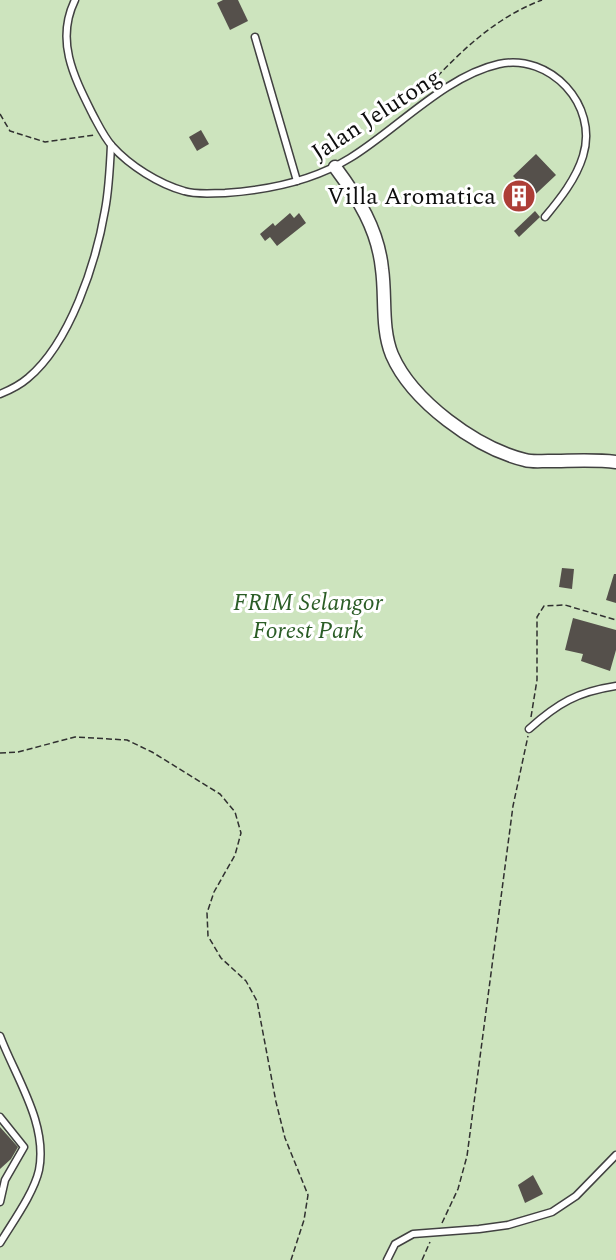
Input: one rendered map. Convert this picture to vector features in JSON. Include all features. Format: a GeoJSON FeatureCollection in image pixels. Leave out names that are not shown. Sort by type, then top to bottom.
{"type":"FeatureCollection","features":[{"type":"Feature","properties":{"kind":"street"},"geometry":{"type":"LineString","coordinates":[[335,167],[357,198],[370,222],[382,268],[385,327],[392,354],[404,376],[420,395],[439,414],[466,432],[489,445],[526,460],[616,462]]}},
{"type":"Feature","properties":{"kind":"lane","name":"Jalan Jelutong"},"geometry":{"type":"LineString","coordinates":[[75,0],[67,21],[66,45],[82,92],[103,134],[111,146],[127,160],[167,185],[186,192],[240,192],[297,182],[324,172],[352,157],[438,94],[467,77],[499,64],[513,62],[539,67],[552,74],[575,98],[586,130],[583,155],[575,174],[545,217]]}},
{"type":"Feature","properties":{"kind":"lane"},"geometry":{"type":"LineString","coordinates":[[255,37],[297,182]]}},
{"type":"Feature","properties":{"kind":"lane"},"geometry":{"type":"LineString","coordinates":[[0,394],[15,388],[42,364],[76,308],[96,250],[105,209],[111,146]]}},
{"type":"Feature","properties":{"kind":"lane"},"geometry":{"type":"LineString","coordinates":[[529,729],[551,709],[590,690],[616,686]]}},
{"type":"Feature","properties":{"kind":"lane"},"geometry":{"type":"LineString","coordinates":[[0,1036],[30,1105],[41,1143],[39,1172],[0,1243]]}},
{"type":"Feature","properties":{"kind":"lane"},"geometry":{"type":"LineString","coordinates":[[0,1117],[24,1147],[2,1177],[0,1202]]}},
{"type":"Feature","properties":{"kind":"lane"},"geometry":{"type":"LineString","coordinates":[[387,1260],[395,1244],[412,1234],[508,1225],[552,1212],[576,1196],[616,1155]]}},
{"type":"Feature","properties":{"kind":"path"},"geometry":{"type":"LineString","coordinates":[[415,101],[471,42],[501,20],[542,0]]}},
{"type":"Feature","properties":{"kind":"path"},"geometry":{"type":"LineString","coordinates":[[0,114],[10,131],[45,142],[103,134]]}},
{"type":"Feature","properties":{"kind":"path"},"geometry":{"type":"LineString","coordinates":[[422,1260],[427,1246],[438,1232],[458,1189],[467,1156],[513,806],[537,680],[539,610],[544,606],[565,605],[616,620]]}},
{"type":"Feature","properties":{"kind":"path"},"geometry":{"type":"LineString","coordinates":[[0,753],[18,752],[75,737],[127,740],[152,752],[220,794],[235,812],[241,833],[235,855],[214,892],[207,913],[208,936],[221,958],[246,981],[256,1001],[283,1129],[308,1195],[304,1220],[291,1260]]}},
{"type":"Feature","properties":{"kind":"green space","name":"FRIM Selangor Forest Park"},"geometry":{"type":"Polygon","coordinates":[[[0,0],[616,0],[616,1260],[0,1260],[0,0]]]}},
{"type":"Feature","properties":{"kind":"building"},"geometry":{"type":"Polygon","coordinates":[[[223,0],[238,0],[248,21],[230,30],[217,3],[223,0]]]}},
{"type":"Feature","properties":{"kind":"building"},"geometry":{"type":"Polygon","coordinates":[[[201,130],[209,144],[197,151],[189,137],[201,130]]]}},
{"type":"Feature","properties":{"kind":"building","name":"Villa Aromatica"},"geometry":{"type":"Polygon","coordinates":[[[536,154],[556,175],[522,207],[509,193],[520,183],[513,176],[536,154]]]}},
{"type":"Feature","properties":{"kind":"building"},"geometry":{"type":"Polygon","coordinates":[[[535,211],[540,217],[519,237],[514,231],[535,211]]]}},
{"type":"Feature","properties":{"kind":"building"},"geometry":{"type":"Polygon","coordinates":[[[290,213],[294,218],[299,213],[306,223],[277,246],[270,237],[265,241],[260,234],[273,223],[275,226],[290,213]]]}},
{"type":"Feature","properties":{"kind":"building"},"geometry":{"type":"Polygon","coordinates":[[[562,568],[574,569],[572,589],[559,587],[562,568]]]}},
{"type":"Feature","properties":{"kind":"building"},"geometry":{"type":"Polygon","coordinates":[[[614,574],[616,574],[616,603],[606,600],[614,574]]]}},
{"type":"Feature","properties":{"kind":"building"},"geometry":{"type":"Polygon","coordinates":[[[573,618],[616,630],[616,650],[610,671],[581,661],[583,654],[565,650],[573,618]]]}},
{"type":"Feature","properties":{"kind":"building"},"geometry":{"type":"Polygon","coordinates":[[[0,1127],[18,1147],[11,1159],[0,1169],[0,1127]]]}},
{"type":"Feature","properties":{"kind":"building"},"geometry":{"type":"Polygon","coordinates":[[[533,1175],[543,1194],[525,1203],[518,1185],[533,1175]]]}},
{"type":"Feature","properties":{"kind":"place","name":"Villa Aromatica"},"geometry":{"type":"Point","coordinates":[519,196]}}]}
